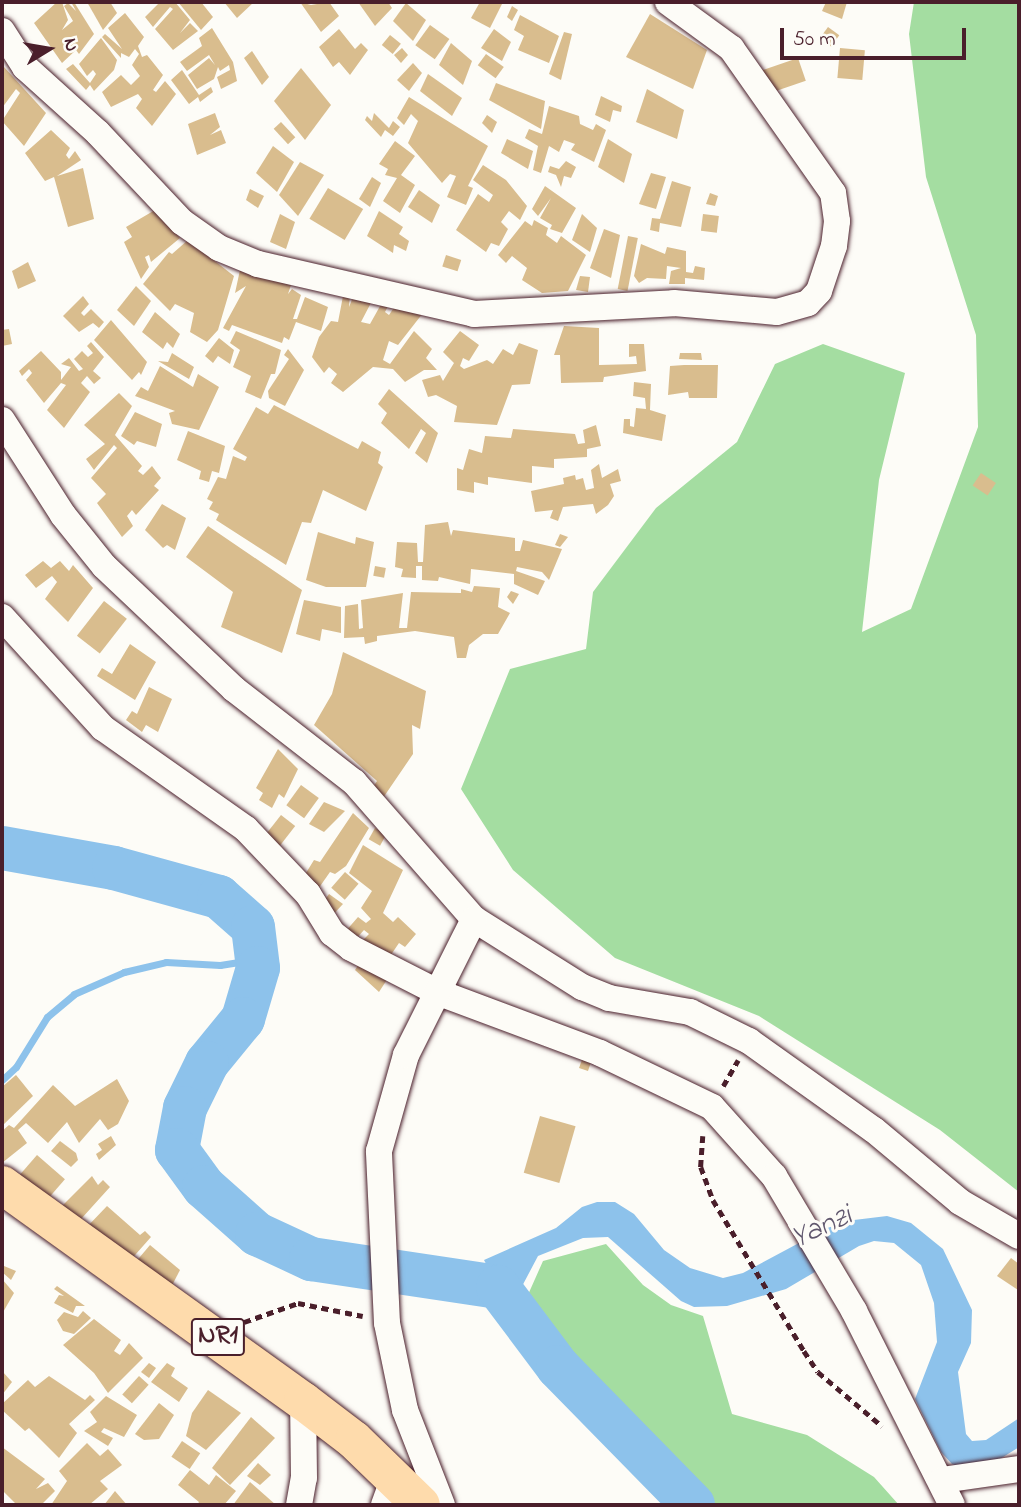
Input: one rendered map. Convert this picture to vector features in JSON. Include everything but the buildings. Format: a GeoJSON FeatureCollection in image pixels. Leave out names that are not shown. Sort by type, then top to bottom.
{"type":"FeatureCollection","features":[{"type":"Feature","properties":{"kind":"highway","name":"NR1"},"geometry":{"type":"LineString","coordinates":[[2,1185],[218,1337],[303,1401],[389,1492],[421,1505]]}},
{"type":"Feature","properties":{"kind":"street"},"geometry":{"type":"LineString","coordinates":[[2,31],[24,66],[98,133],[182,222],[219,248],[258,264],[474,314],[674,303],[777,312],[808,303],[819,291],[834,246],[837,221],[833,193],[731,48],[668,2]]}},
{"type":"Feature","properties":{"kind":"street"},"geometry":{"type":"LineString","coordinates":[[2,421],[63,515],[104,566],[234,690],[354,782],[474,919],[582,987],[609,998],[690,1013],[749,1041],[874,1130],[960,1202],[1019,1236]]}},
{"type":"Feature","properties":{"kind":"street"},"geometry":{"type":"LineString","coordinates":[[2,617],[103,728],[246,829],[307,894],[332,933],[437,992],[600,1053],[712,1107],[774,1176],[830,1272],[942,1480],[952,1505]]}},
{"type":"Feature","properties":{"kind":"street"},"geometry":{"type":"LineString","coordinates":[[442,1505],[405,1410],[387,1323],[380,1220],[379,1151],[406,1055],[474,919]]}},
{"type":"Feature","properties":{"kind":"street"},"geometry":{"type":"LineString","coordinates":[[299,1505],[304,1478],[303,1401]]}},
{"type":"Feature","properties":{"kind":"street"},"geometry":{"type":"LineString","coordinates":[[942,1480],[1019,1469]]}},
{"type":"Feature","properties":{"kind":"path"},"geometry":{"type":"LineString","coordinates":[[740,1240],[790,1329],[818,1372],[860,1412],[896,1434],[922,1443]]}},
{"type":"Feature","properties":{"kind":"path"},"geometry":{"type":"LineString","coordinates":[[218,1337],[259,1314],[299,1303],[340,1308],[387,1323]]}},
{"type":"Feature","properties":{"kind":"green space"},"geometry":{"type":"Polygon","coordinates":[[[914,2],[1019,2],[1019,1192],[940,1130],[759,1016],[615,958],[513,870],[461,789],[510,669],[586,649],[593,592],[656,508],[737,442],[775,364],[823,344],[905,373],[879,480],[862,632],[911,609],[978,427],[976,335],[926,177],[909,34],[914,2]]]}},
{"type":"Feature","properties":{"kind":"green space"},"geometry":{"type":"Polygon","coordinates":[[[606,1244],[643,1285],[671,1305],[703,1316],[732,1414],[807,1435],[874,1477],[899,1505],[701,1504],[550,1344],[523,1306],[543,1261],[606,1244]]]}},
{"type":"Feature","properties":{"kind":"water"},"geometry":{"type":"Polygon","coordinates":[[[597,1202],[615,1202],[634,1214],[664,1250],[690,1268],[723,1278],[743,1273],[827,1228],[854,1220],[887,1216],[911,1223],[943,1249],[972,1310],[971,1343],[958,1372],[966,1434],[972,1441],[986,1440],[1019,1418],[1019,1447],[987,1467],[966,1469],[952,1464],[941,1452],[915,1399],[937,1342],[934,1303],[921,1265],[894,1243],[874,1241],[859,1246],[786,1289],[727,1306],[694,1307],[681,1301],[608,1237],[583,1238],[538,1256],[519,1292],[498,1287],[484,1260],[556,1228],[582,1207],[597,1202]]]}},
{"type":"Feature","properties":{"kind":"waterway"},"geometry":{"type":"LineString","coordinates":[[2,848],[114,868],[219,897],[253,927],[258,968],[243,1019],[207,1063],[185,1108],[177,1150],[204,1187],[257,1234],[311,1259],[498,1287],[558,1367],[693,1505]]}},
{"type":"Feature","properties":{"kind":"waterway"},"geometry":{"type":"LineString","coordinates":[[2,1080],[16,1067],[47,1017],[74,994],[124,972],[166,962],[220,965],[257,959]]}},
{"type":"Feature","properties":{"kind":"water label","name":"Yanzi"},"geometry":{"type":"Point","coordinates":[822,1228]}}]}
